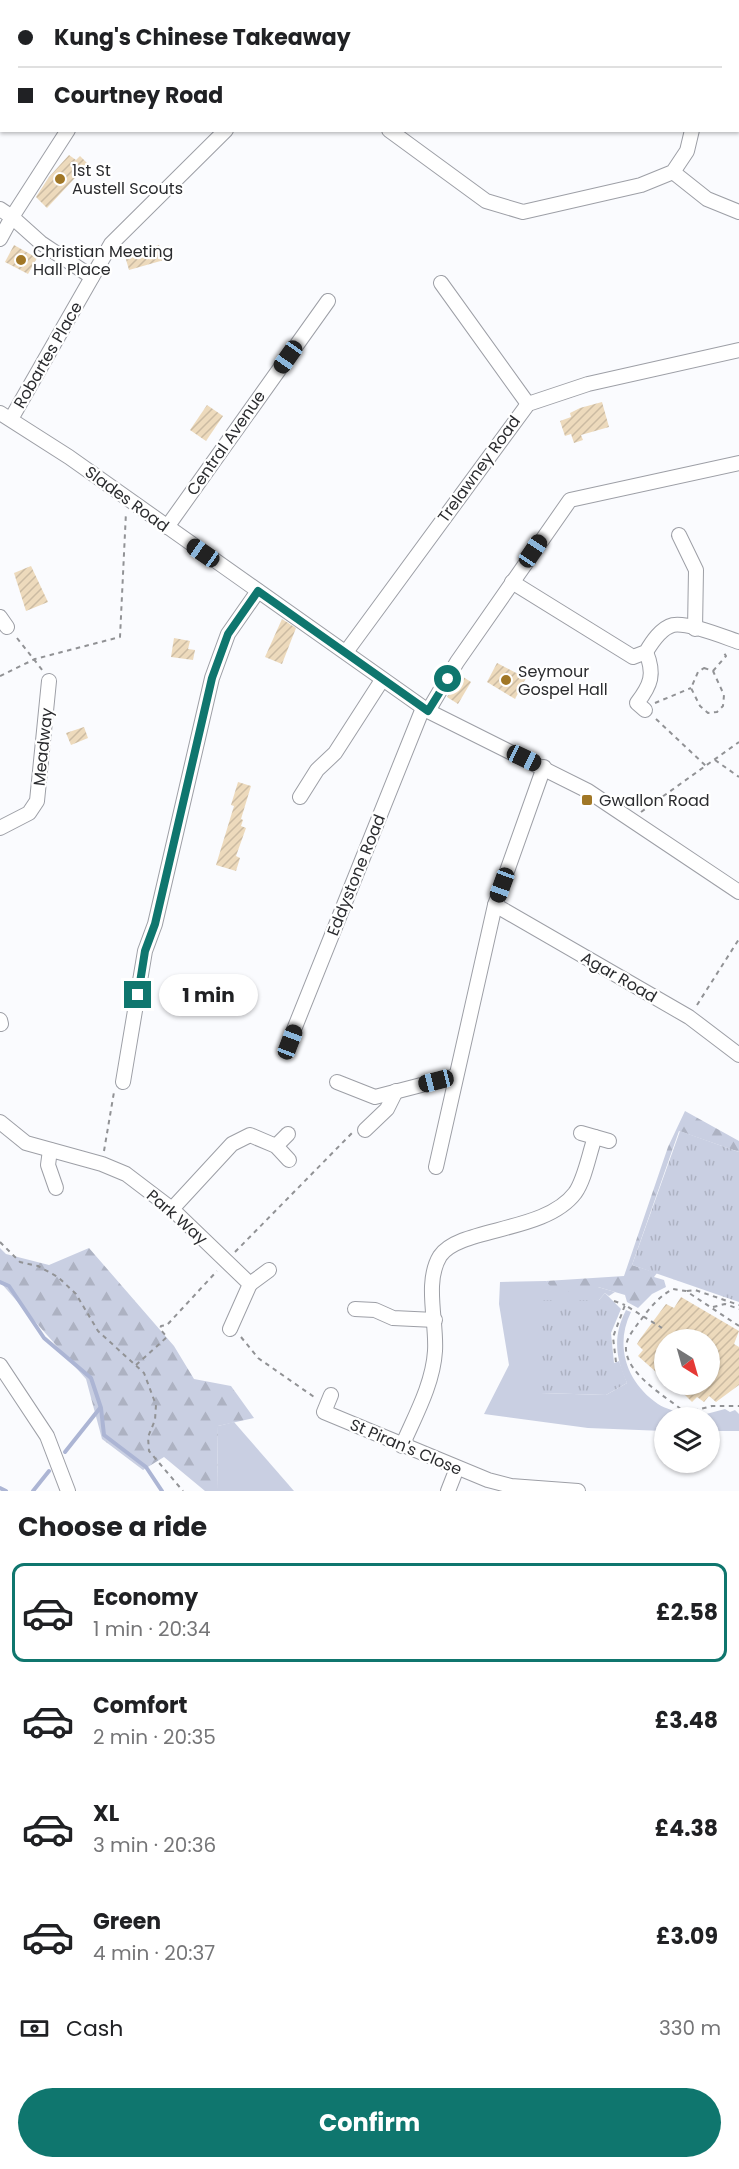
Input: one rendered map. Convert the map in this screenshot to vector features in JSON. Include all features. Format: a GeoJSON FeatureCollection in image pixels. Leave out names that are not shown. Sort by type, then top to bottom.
{"type":"FeatureCollection","features":[{"type":"Feature","properties":{"kind":"street"},"geometry":{"type":"LineString","coordinates":[[0,239],[67,132]]}},
{"type":"Feature","properties":{"kind":"street","name":"Robartes Place"},"geometry":{"type":"LineString","coordinates":[[6,416],[111,244],[224,132]]}},
{"type":"Feature","properties":{"kind":"street"},"geometry":{"type":"LineString","coordinates":[[391,132],[486,201],[523,212],[641,185],[673,172],[687,151],[692,132]]}},
{"type":"Feature","properties":{"kind":"street"},"geometry":{"type":"LineString","coordinates":[[673,172],[707,199],[739,212]]}},
{"type":"Feature","properties":{"kind":"street"},"geometry":{"type":"LineString","coordinates":[[0,209],[41,243],[92,277]]}},
{"type":"Feature","properties":{"kind":"street"},"geometry":{"type":"LineString","coordinates":[[441,282],[528,404]]}},
{"type":"Feature","properties":{"kind":"street","name":"Central Avenue"},"geometry":{"type":"LineString","coordinates":[[167,527],[328,301]]}},
{"type":"Feature","properties":{"kind":"street","name":"Trelawney Road"},"geometry":{"type":"LineString","coordinates":[[346,652],[528,404],[588,384],[739,350]]}},
{"type":"Feature","properties":{"kind":"street","name":"Slades Road"},"geometry":{"type":"LineString","coordinates":[[6,416],[426,709],[544,767],[634,820],[739,892]]}},
{"type":"Feature","properties":{"kind":"street","name":"Eddystone Road"},"geometry":{"type":"LineString","coordinates":[[290,1042],[426,709],[570,500],[739,463]]}},
{"type":"Feature","properties":{"kind":"street"},"geometry":{"type":"LineString","coordinates":[[679,535],[696,570],[695,629]]}},
{"type":"Feature","properties":{"kind":"street"},"geometry":{"type":"LineString","coordinates":[[512,582],[633,657],[646,652],[654,639],[673,625],[716,634],[739,642]]}},
{"type":"Feature","properties":{"kind":"street"},"geometry":{"type":"LineString","coordinates":[[123,1082],[145,951],[155,924],[212,678],[228,634],[258,591]]}},
{"type":"Feature","properties":{"kind":"street"},"geometry":{"type":"LineString","coordinates":[[645,710],[637,703],[650,686],[652,668],[646,652]]}},
{"type":"Feature","properties":{"kind":"street"},"geometry":{"type":"LineString","coordinates":[[300,796],[317,770],[335,753],[382,680]]}},
{"type":"Feature","properties":{"kind":"street","name":"Meadway"},"geometry":{"type":"LineString","coordinates":[[0,828],[29,813],[37,801],[49,681]]}},
{"type":"Feature","properties":{"kind":"street"},"geometry":{"type":"LineString","coordinates":[[436,1167],[495,905],[544,767]]}},
{"type":"Feature","properties":{"kind":"street","name":"Agar Road"},"geometry":{"type":"LineString","coordinates":[[495,905],[689,1017],[739,1055]]}},
{"type":"Feature","properties":{"kind":"street"},"geometry":{"type":"LineString","coordinates":[[337,1082],[375,1097],[456,1076]]}},
{"type":"Feature","properties":{"kind":"street"},"geometry":{"type":"LineString","coordinates":[[365,1130],[387,1108],[396,1091]]}},
{"type":"Feature","properties":{"kind":"street","name":"Park Way"},"geometry":{"type":"LineString","coordinates":[[0,1122],[26,1143],[102,1164],[126,1174],[172,1209],[250,1284]]}},
{"type":"Feature","properties":{"kind":"street"},"geometry":{"type":"LineString","coordinates":[[581,1133],[609,1141]]}},
{"type":"Feature","properties":{"kind":"street"},"geometry":{"type":"LineString","coordinates":[[276,1146],[288,1134]]}},
{"type":"Feature","properties":{"kind":"street"},"geometry":{"type":"LineString","coordinates":[[172,1209],[232,1144],[250,1136],[276,1146],[289,1160]]}},
{"type":"Feature","properties":{"kind":"street"},"geometry":{"type":"LineString","coordinates":[[402,1446],[428,1386],[435,1352],[433,1280],[440,1256],[457,1243],[539,1219],[560,1209],[576,1192],[595,1137]]}},
{"type":"Feature","properties":{"kind":"street"},"geometry":{"type":"LineString","coordinates":[[50,1149],[48,1165],[56,1188]]}},
{"type":"Feature","properties":{"kind":"street"},"geometry":{"type":"LineString","coordinates":[[230,1329],[250,1284],[269,1270]]}},
{"type":"Feature","properties":{"kind":"street"},"geometry":{"type":"LineString","coordinates":[[355,1309],[375,1310],[393,1318],[435,1320]]}},
{"type":"Feature","properties":{"kind":"street"},"geometry":{"type":"LineString","coordinates":[[0,1365],[48,1436],[68,1491]]}},
{"type":"Feature","properties":{"kind":"street","name":"St Piran's Close"},"geometry":{"type":"LineString","coordinates":[[329,1400],[324,1412],[457,1468],[511,1486],[578,1491]]}},
{"type":"Feature","properties":{"kind":"street"},"geometry":{"type":"LineString","coordinates":[[448,1491],[457,1468]]}},
{"type":"Feature","properties":{"kind":"path"},"geometry":{"type":"LineString","coordinates":[[0,676],[35,658],[120,637],[123,535],[128,500]]}},
{"type":"Feature","properties":{"kind":"path"},"geometry":{"type":"LineString","coordinates":[[3,622],[35,658],[49,681]]}},
{"type":"Feature","properties":{"kind":"path"},"geometry":{"type":"LineString","coordinates":[[713,671],[726,656],[716,634]]}},
{"type":"Feature","properties":{"kind":"path"},"geometry":{"type":"LineString","coordinates":[[691,688],[700,706],[708,713],[717,712],[723,706],[724,695],[713,671],[704,668],[698,672],[691,688],[661,699],[645,710],[706,766]]}},
{"type":"Feature","properties":{"kind":"path"},"geometry":{"type":"LineString","coordinates":[[634,820],[643,810],[739,742]]}},
{"type":"Feature","properties":{"kind":"path"},"geometry":{"type":"LineString","coordinates":[[715,760],[739,777]]}},
{"type":"Feature","properties":{"kind":"path"},"geometry":{"type":"LineString","coordinates":[[689,1017],[739,939]]}},
{"type":"Feature","properties":{"kind":"path"},"geometry":{"type":"LineString","coordinates":[[102,1164],[116,1085],[123,1082]]}},
{"type":"Feature","properties":{"kind":"path"},"geometry":{"type":"LineString","coordinates":[[136,1365],[167,1337],[160,1329],[161,1326],[167,1325],[226,1261],[352,1133],[365,1130]]}},
{"type":"Feature","properties":{"kind":"path"},"geometry":{"type":"LineString","coordinates":[[0,1242],[20,1262],[38,1266],[58,1277],[76,1294],[98,1331],[144,1372],[156,1405],[155,1420],[148,1437],[148,1451],[181,1490]]}},
{"type":"Feature","properties":{"kind":"path"},"geometry":{"type":"LineString","coordinates":[[739,1307],[695,1290],[673,1289],[644,1315],[630,1335],[626,1348],[629,1361],[637,1372],[689,1412],[713,1406],[739,1406]]}},
{"type":"Feature","properties":{"kind":"path"},"geometry":{"type":"LineString","coordinates":[[686,1291],[739,1326]]}},
{"type":"Feature","properties":{"kind":"path"},"geometry":{"type":"LineString","coordinates":[[614,1301],[644,1315],[662,1328]]}},
{"type":"Feature","properties":{"kind":"path"},"geometry":{"type":"LineString","coordinates":[[616,1362],[615,1327],[625,1305]]}},
{"type":"Feature","properties":{"kind":"path"},"geometry":{"type":"LineString","coordinates":[[711,1308],[725,1305],[739,1307]]}},
{"type":"Feature","properties":{"kind":"path"},"geometry":{"type":"LineString","coordinates":[[230,1329],[238,1334],[258,1358],[283,1378],[329,1400]]}},
{"type":"Feature","properties":{"kind":"green space"},"geometry":{"type":"Polygon","coordinates":[[[685,1111],[739,1141],[739,1152],[679,1131],[632,1265],[657,1273],[654,1277],[664,1280],[666,1287],[652,1294],[638,1308],[627,1302],[625,1295],[598,1287],[591,1293],[554,1291],[546,1281],[624,1276],[668,1147],[685,1111]]]}},
{"type":"Feature","properties":{"kind":"green space"},"geometry":{"type":"Polygon","coordinates":[[[680,1131],[739,1152],[739,1302],[632,1265],[680,1131]]]}},
{"type":"Feature","properties":{"kind":"green space"},"geometry":{"type":"Polygon","coordinates":[[[0,1248],[6,1254],[49,1265],[89,1248],[174,1346],[194,1379],[231,1386],[254,1418],[218,1426],[217,1491],[205,1491],[164,1457],[143,1470],[102,1439],[86,1379],[0,1282],[0,1248]]]}},
{"type":"Feature","properties":{"kind":"green space"},"geometry":{"type":"Polygon","coordinates":[[[546,1281],[554,1287],[598,1287],[615,1292],[609,1296],[605,1293],[599,1300],[541,1300],[541,1393],[606,1395],[627,1383],[620,1364],[617,1346],[619,1328],[626,1310],[631,1312],[624,1338],[626,1363],[638,1386],[664,1407],[654,1407],[654,1431],[588,1428],[484,1414],[509,1365],[499,1304],[500,1282],[546,1281]]]}},
{"type":"Feature","properties":{"kind":"green space"},"geometry":{"type":"Polygon","coordinates":[[[605,1293],[621,1309],[611,1333],[614,1363],[619,1361],[627,1383],[606,1395],[541,1393],[540,1300],[599,1300],[605,1293]]]}},
{"type":"Feature","properties":{"kind":"green space"},"geometry":{"type":"Polygon","coordinates":[[[725,1409],[730,1412],[735,1410],[739,1414],[739,1431],[720,1431],[720,1410],[725,1409]]]}},
{"type":"Feature","properties":{"kind":"green space"},"geometry":{"type":"Polygon","coordinates":[[[234,1422],[294,1491],[217,1491],[218,1426],[234,1422]]]}},
{"type":"Feature","properties":{"kind":"building","name":"1st St Austell Scouts"},"geometry":{"type":"Polygon","coordinates":[[[69,155],[76,160],[80,156],[88,164],[47,208],[36,197],[49,177],[69,155]]]}},
{"type":"Feature","properties":{"kind":"building","name":"Christian Meeting Hall Place"},"geometry":{"type":"Polygon","coordinates":[[[14,245],[37,258],[28,274],[5,262],[14,245]]]}},
{"type":"Feature","properties":{"kind":"building"},"geometry":{"type":"Polygon","coordinates":[[[159,245],[164,260],[129,270],[125,256],[159,245]]]}},
{"type":"Feature","properties":{"kind":"building"},"geometry":{"type":"Polygon","coordinates":[[[602,402],[609,427],[581,435],[583,440],[574,443],[571,434],[565,436],[560,421],[571,417],[570,413],[580,408],[602,402]]]}},
{"type":"Feature","properties":{"kind":"building"},"geometry":{"type":"Polygon","coordinates":[[[207,405],[223,416],[206,441],[190,430],[207,405]]]}},
{"type":"Feature","properties":{"kind":"building"},"geometry":{"type":"Polygon","coordinates":[[[31,566],[48,602],[26,611],[14,573],[31,566]]]}},
{"type":"Feature","properties":{"kind":"building"},"geometry":{"type":"Polygon","coordinates":[[[282,619],[296,628],[282,664],[265,657],[282,619]]]}},
{"type":"Feature","properties":{"kind":"building"},"geometry":{"type":"Polygon","coordinates":[[[174,638],[190,641],[188,649],[195,650],[193,660],[171,657],[174,638]]]}},
{"type":"Feature","properties":{"kind":"building","name":"Seymour Gospel Hall"},"geometry":{"type":"Polygon","coordinates":[[[497,663],[526,678],[515,699],[487,682],[497,663]]]}},
{"type":"Feature","properties":{"kind":"building"},"geometry":{"type":"Polygon","coordinates":[[[460,675],[471,682],[458,704],[447,697],[460,675]]]}},
{"type":"Feature","properties":{"kind":"building"},"geometry":{"type":"Polygon","coordinates":[[[84,727],[88,738],[71,745],[66,733],[84,727]]]}},
{"type":"Feature","properties":{"kind":"building"},"geometry":{"type":"Polygon","coordinates":[[[238,782],[251,786],[241,819],[243,820],[241,826],[246,828],[236,856],[240,858],[236,871],[216,865],[234,806],[231,805],[238,782]]]}},
{"type":"Feature","properties":{"kind":"building"},"geometry":{"type":"Polygon","coordinates":[[[681,1297],[739,1331],[734,1344],[739,1347],[739,1385],[716,1402],[709,1396],[704,1402],[697,1397],[692,1402],[685,1395],[720,1395],[720,1329],[654,1329],[654,1370],[638,1356],[643,1350],[637,1344],[666,1304],[674,1308],[681,1297]]]}},
{"type":"Feature","properties":{"kind":"waterway"},"geometry":{"type":"LineString","coordinates":[[0,1282],[9,1286],[44,1338],[91,1378],[101,1408],[104,1435],[146,1467],[162,1491]]}},
{"type":"Feature","properties":{"kind":"waterway"},"geometry":{"type":"LineString","coordinates":[[65,1452],[100,1408]]}},
{"type":"Feature","properties":{"kind":"waterway"},"geometry":{"type":"LineString","coordinates":[[33,1491],[49,1471]]}},
{"type":"Feature","properties":{"kind":"waterway"},"geometry":{"type":"LineString","coordinates":[[0,1488],[6,1491]]}},
{"type":"Feature","properties":{"kind":"place","name":"1st St Austell Scouts"},"geometry":{"type":"Point","coordinates":[60,179]}},
{"type":"Feature","properties":{"kind":"place","name":"Christian Meeting Hall Place"},"geometry":{"type":"Point","coordinates":[21,260]}},
{"type":"Feature","properties":{"kind":"place","name":"Seymour Gospel Hall"},"geometry":{"type":"Point","coordinates":[506,680]}},
{"type":"Feature","properties":{"kind":"place","name":"Gwallon Road"},"geometry":{"type":"Point","coordinates":[587,800]}},
{"type":"Feature","properties":{"kind":"route"},"geometry":{"type":"LineString","coordinates":[[138,995],[145,951],[155,924],[212,678],[228,634],[258,591],[428,711],[448,679]]}}]}
